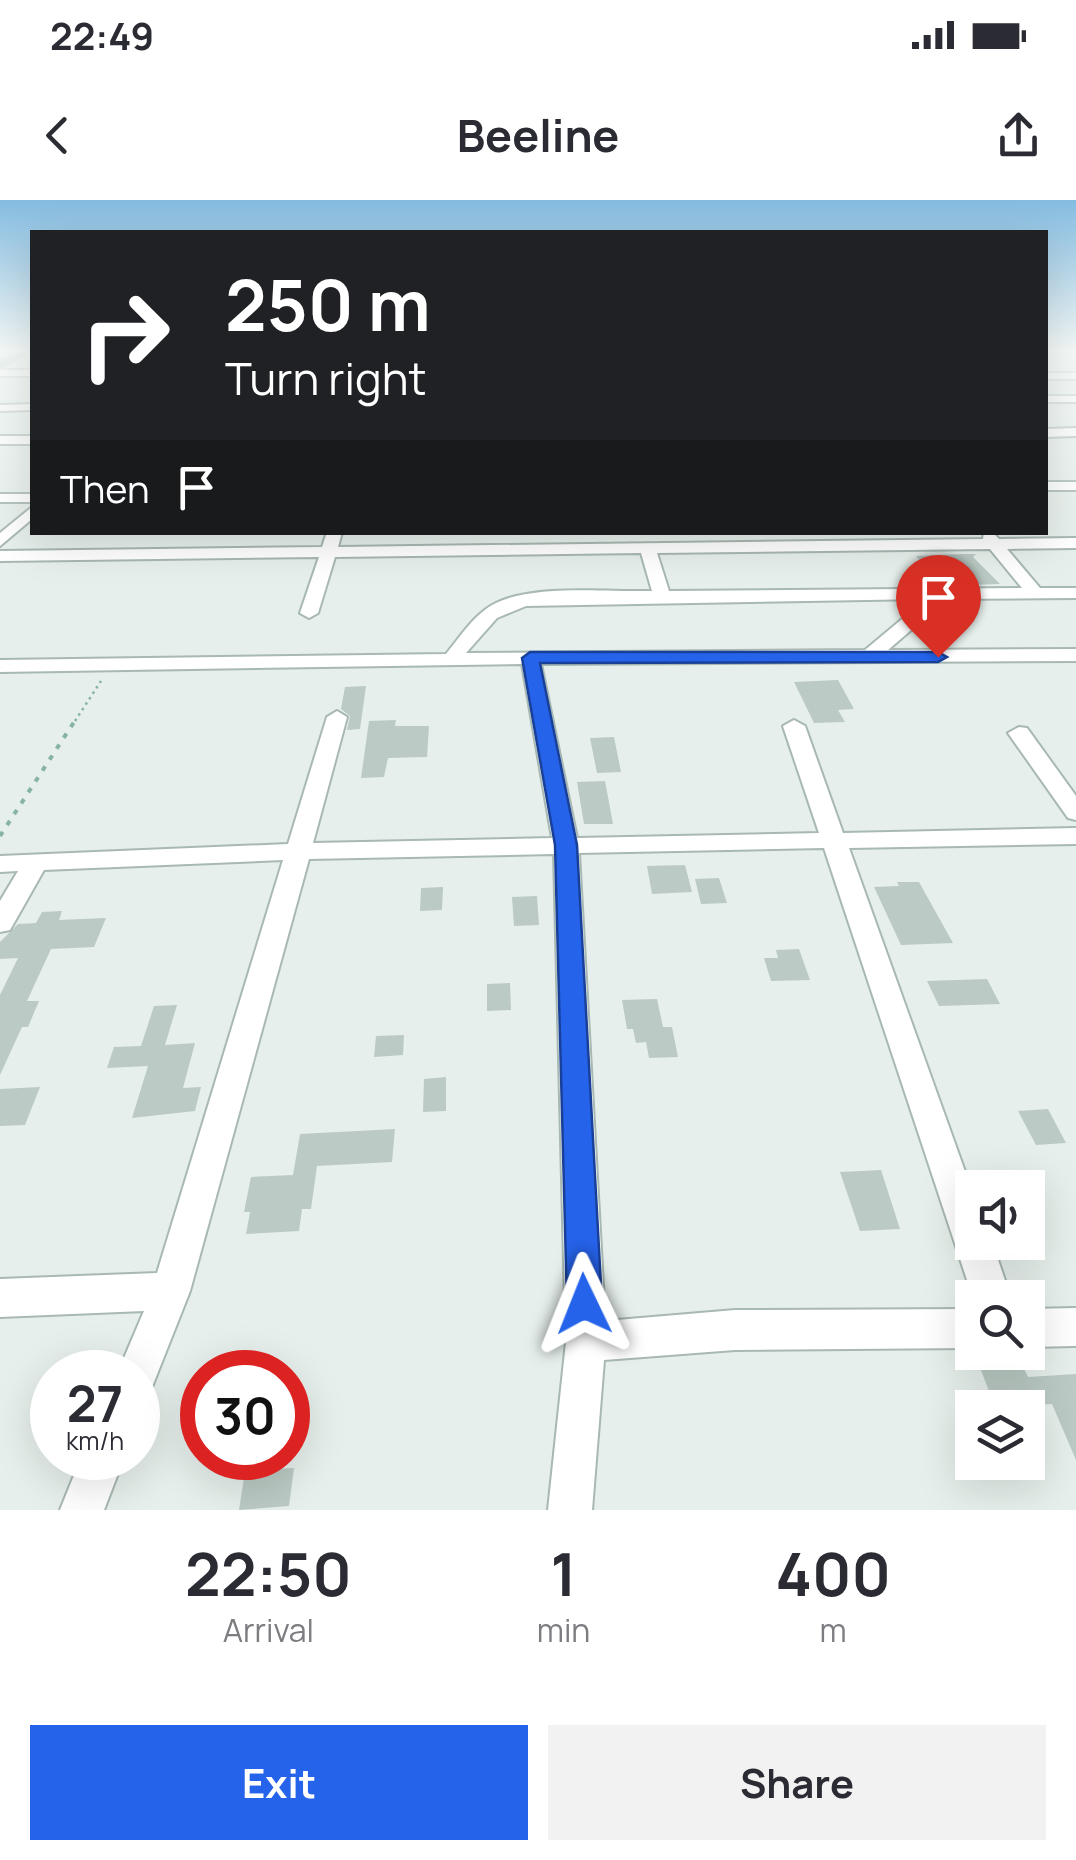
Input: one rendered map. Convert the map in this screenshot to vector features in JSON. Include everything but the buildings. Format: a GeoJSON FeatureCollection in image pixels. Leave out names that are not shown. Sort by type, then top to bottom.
{"type":"FeatureCollection","features":[{"type":"Feature","properties":{"kind":"street"},"geometry":{"type":"LineString","coordinates":[[1048,433],[1076,432]]}},
{"type":"Feature","properties":{"kind":"street"},"geometry":{"type":"LineString","coordinates":[[0,440],[30,440]]}},
{"type":"Feature","properties":{"kind":"street"},"geometry":{"type":"LineString","coordinates":[[1048,486],[1076,486]]}},
{"type":"Feature","properties":{"kind":"street"},"geometry":{"type":"LineString","coordinates":[[0,498],[30,498]]}},
{"type":"Feature","properties":{"kind":"street"},"geometry":{"type":"LineString","coordinates":[[0,540],[30,513]]}},
{"type":"Feature","properties":{"kind":"street"},"geometry":{"type":"LineString","coordinates":[[309,612],[334,535]]}},
{"type":"Feature","properties":{"kind":"street"},"geometry":{"type":"LineString","coordinates":[[0,556],[990,538],[1076,543]]}},
{"type":"Feature","properties":{"kind":"street"},"geometry":{"type":"LineString","coordinates":[[990,538],[1036,594]]}},
{"type":"Feature","properties":{"kind":"street"},"geometry":{"type":"LineString","coordinates":[[658,543],[663,598]]}},
{"type":"Feature","properties":{"kind":"street"},"geometry":{"type":"LineString","coordinates":[[452,659],[497,605],[570,597],[1076,593]]}},
{"type":"Feature","properties":{"kind":"street"},"geometry":{"type":"LineString","coordinates":[[869,658],[942,595]]}},
{"type":"Feature","properties":{"kind":"street"},"geometry":{"type":"LineString","coordinates":[[0,666],[530,658],[1076,656]]}},
{"type":"Feature","properties":{"kind":"street"},"geometry":{"type":"LineString","coordinates":[[530,658],[566,845],[586,1342],[570,1510]]}},
{"type":"Feature","properties":{"kind":"street"},"geometry":{"type":"LineString","coordinates":[[147,1350],[171,1291],[337,717]]}},
{"type":"Feature","properties":{"kind":"street"},"geometry":{"type":"LineString","coordinates":[[794,726],[955,1188]]}},
{"type":"Feature","properties":{"kind":"street"},"geometry":{"type":"LineString","coordinates":[[1019,732],[1076,813]]}},
{"type":"Feature","properties":{"kind":"street"},"geometry":{"type":"LineString","coordinates":[[0,864],[300,851],[1076,836]]}},
{"type":"Feature","properties":{"kind":"street"},"geometry":{"type":"LineString","coordinates":[[0,923],[36,864]]}},
{"type":"Feature","properties":{"kind":"street"},"geometry":{"type":"LineString","coordinates":[[0,1298],[171,1291]]}},
{"type":"Feature","properties":{"kind":"street"},"geometry":{"type":"LineString","coordinates":[[1045,1328],[1076,1327]]}},
{"type":"Feature","properties":{"kind":"street"},"geometry":{"type":"LineString","coordinates":[[586,1342],[735,1330],[955,1329]]}},
{"type":"Feature","properties":{"kind":"street"},"geometry":{"type":"LineString","coordinates":[[82,1510],[94,1480]]}},
{"type":"Feature","properties":{"kind":"path"},"geometry":{"type":"LineString","coordinates":[[0,836],[112,664]]}},
{"type":"Feature","properties":{"kind":"route"},"geometry":{"type":"LineString","coordinates":[[584,1304],[566,845],[530,658],[938,657]]}}]}
